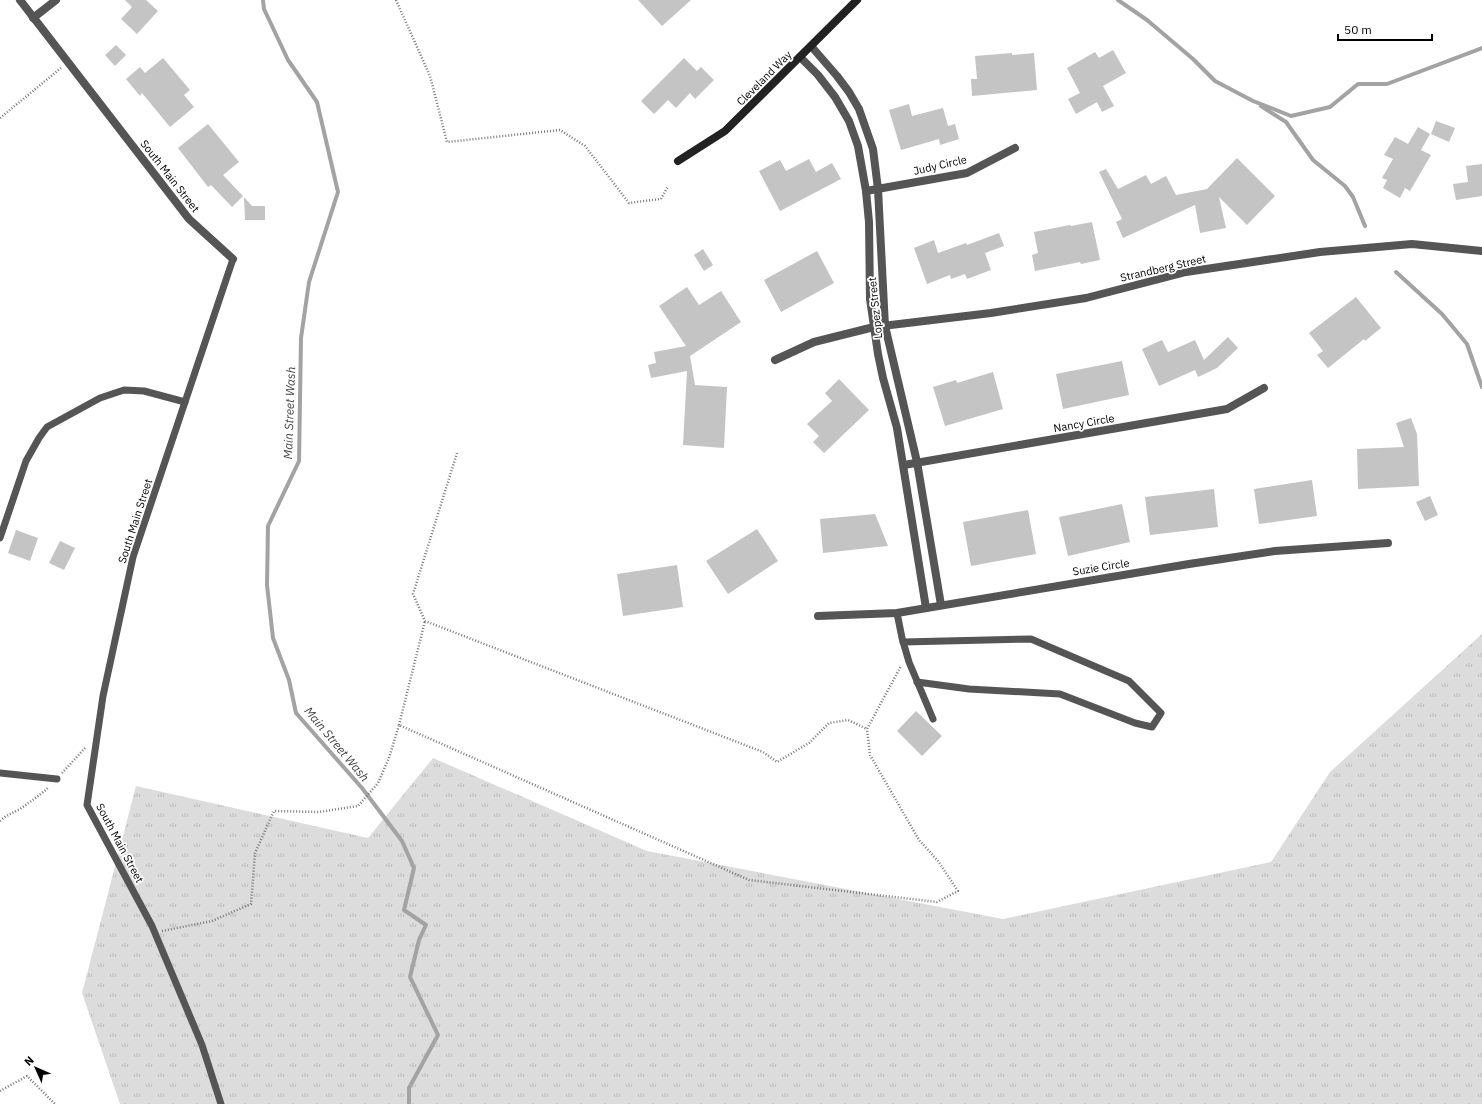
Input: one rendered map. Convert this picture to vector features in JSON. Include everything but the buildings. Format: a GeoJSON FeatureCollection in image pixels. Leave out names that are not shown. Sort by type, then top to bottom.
{"type":"FeatureCollection","features":[{"type":"Feature","properties":{"kind":"street","name":"South Main Street"},"geometry":{"type":"LineString","coordinates":[[20,0],[188,219],[233,259]]}},
{"type":"Feature","properties":{"kind":"street"},"geometry":{"type":"LineString","coordinates":[[33,18],[56,0]]}},
{"type":"Feature","properties":{"kind":"street","name":"Cleveland Way"},"geometry":{"type":"LineString","coordinates":[[678,161],[725,131],[857,0]]}},
{"type":"Feature","properties":{"kind":"street","name":"Lopez Street"},"geometry":{"type":"LineString","coordinates":[[811,46],[849,92],[859,109],[873,149],[878,189],[885,326],[917,462],[941,605]]}},
{"type":"Feature","properties":{"kind":"street","name":"Lopez Street"},"geometry":{"type":"LineString","coordinates":[[800,57],[818,75],[836,97],[849,121],[858,146],[866,191],[869,222],[870,299],[874,327],[883,378],[897,428],[904,465],[926,608]]}},
{"type":"Feature","properties":{"kind":"street","name":"Judy Circle"},"geometry":{"type":"LineString","coordinates":[[866,191],[967,173],[1015,148]]}},
{"type":"Feature","properties":{"kind":"street","name":"Strandberg Street"},"geometry":{"type":"LineString","coordinates":[[774,360],[814,342],[874,327],[991,313],[1086,298],[1186,272],[1320,252],[1412,244],[1482,251]]}},
{"type":"Feature","properties":{"kind":"street","name":"Nancy Circle"},"geometry":{"type":"LineString","coordinates":[[904,465],[1227,408],[1264,388]]}},
{"type":"Feature","properties":{"kind":"street","name":"Suzie Circle"},"geometry":{"type":"LineString","coordinates":[[818,616],[897,613],[1275,551],[1388,543]]}},
{"type":"Feature","properties":{"kind":"lane","name":"South Main Street"},"geometry":{"type":"LineString","coordinates":[[221,1104],[202,1045],[155,932],[87,805],[103,696],[133,557],[233,259]]}},
{"type":"Feature","properties":{"kind":"lane"},"geometry":{"type":"LineString","coordinates":[[0,538],[26,461],[47,427],[100,398],[124,390],[144,391],[185,402]]}},
{"type":"Feature","properties":{"kind":"lane"},"geometry":{"type":"LineString","coordinates":[[897,613],[906,654],[933,719]]}},
{"type":"Feature","properties":{"kind":"lane"},"geometry":{"type":"LineString","coordinates":[[903,642],[1031,639],[1129,681],[1161,713],[1152,728],[1135,723],[1060,694],[969,689],[917,682]]}},
{"type":"Feature","properties":{"kind":"lane"},"geometry":{"type":"LineString","coordinates":[[0,773],[57,779]]}},
{"type":"Feature","properties":{"kind":"path"},"geometry":{"type":"LineString","coordinates":[[396,0],[430,76],[447,142],[560,130],[585,146],[629,204],[661,199],[668,186]]}},
{"type":"Feature","properties":{"kind":"path"},"geometry":{"type":"LineString","coordinates":[[0,118],[68,63]]}},
{"type":"Feature","properties":{"kind":"path"},"geometry":{"type":"LineString","coordinates":[[155,932],[212,922],[251,904],[255,852],[274,811],[319,812],[358,806],[378,784],[389,758],[399,725],[425,621],[412,594],[457,453]]}},
{"type":"Feature","properties":{"kind":"path"},"geometry":{"type":"LineString","coordinates":[[425,621],[763,752],[777,762],[809,743],[829,723],[848,720],[866,730]]}},
{"type":"Feature","properties":{"kind":"path"},"geometry":{"type":"LineString","coordinates":[[399,725],[749,880],[938,902],[958,891],[938,862],[919,840],[874,762],[870,755],[866,730],[906,654]]}},
{"type":"Feature","properties":{"kind":"path"},"geometry":{"type":"LineString","coordinates":[[0,1091],[27,1076],[55,1104]]}},
{"type":"Feature","properties":{"kind":"green space"},"geometry":{"type":"Polygon","coordinates":[[[1482,634],[1482,1104],[120,1104],[82,993],[136,786],[368,838],[433,758],[647,851],[1003,919],[1271,862],[1330,772],[1482,634]]]}},
{"type":"Feature","properties":{"kind":"waterway","name":"Main Street Wash"},"geometry":{"type":"LineString","coordinates":[[263,0],[264,9],[288,60],[317,102],[338,192],[309,282],[301,338],[299,461],[268,526],[267,585],[273,638],[289,680],[296,713],[362,788],[402,841],[414,868],[404,910],[426,925],[419,940],[410,977],[438,1035],[409,1088],[409,1104]]}},
{"type":"Feature","properties":{"kind":"waterway"},"geometry":{"type":"LineString","coordinates":[[1118,0],[1147,20],[1193,59],[1215,81],[1253,101],[1291,116],[1330,107],[1358,84],[1387,84],[1482,48]]}},
{"type":"Feature","properties":{"kind":"waterway"},"geometry":{"type":"LineString","coordinates":[[1261,106],[1286,122],[1313,160],[1345,186],[1353,197],[1365,226]]}},
{"type":"Feature","properties":{"kind":"waterway"},"geometry":{"type":"LineString","coordinates":[[1396,272],[1442,314],[1467,344],[1482,387]]}}]}
